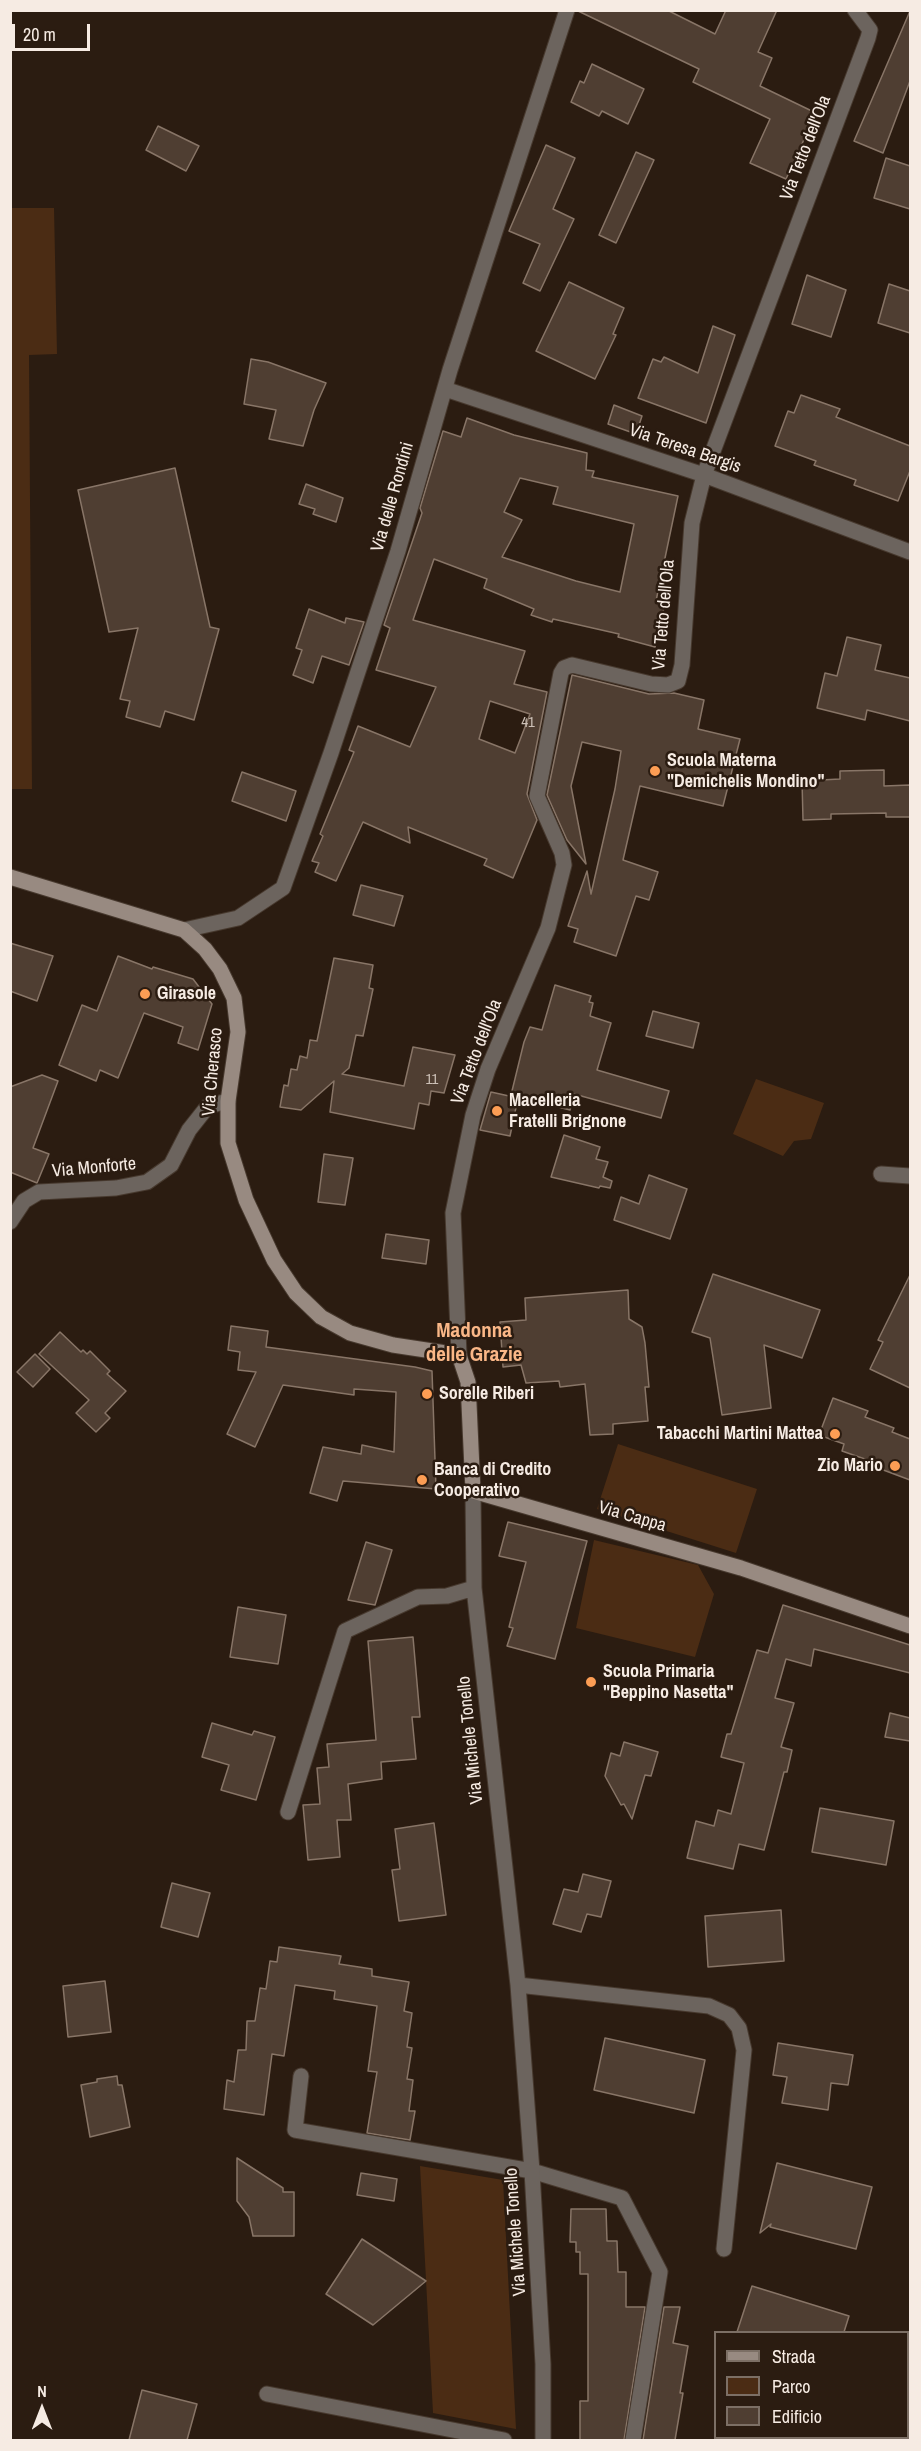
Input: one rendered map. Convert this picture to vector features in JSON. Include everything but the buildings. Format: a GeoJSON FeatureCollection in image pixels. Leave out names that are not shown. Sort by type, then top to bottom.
{"type":"FeatureCollection","features":[{"type":"Feature","properties":{"kind":"street","name":"Via delle Rondini"},"geometry":{"type":"LineString","coordinates":[[184,930],[238,918],[283,888],[331,753],[398,551],[445,389],[567,10]]}},
{"type":"Feature","properties":{"kind":"street","name":"Via Tetto dell'Ola"},"geometry":{"type":"LineString","coordinates":[[459,1354],[453,1213],[473,1115],[488,1068],[548,928],[564,865],[562,853],[537,796],[561,673],[564,668],[572,665],[651,684],[668,685],[678,681],[682,665],[692,523],[704,475],[868,38],[870,30],[855,10]]}},
{"type":"Feature","properties":{"kind":"street","name":"Via Teresa Bargis"},"geometry":{"type":"LineString","coordinates":[[445,389],[704,475],[910,552]]}},
{"type":"Feature","properties":{"kind":"street","name":"Via Cherasco"},"geometry":{"type":"LineString","coordinates":[[10,877],[184,930],[210,956],[220,969],[234,998],[237,1032],[228,1101],[228,1143],[246,1200],[274,1260],[296,1293],[321,1317],[350,1333],[393,1345],[459,1354]]}},
{"type":"Feature","properties":{"kind":"street","name":"Via Monforte"},"geometry":{"type":"LineString","coordinates":[[10,1222],[24,1201],[39,1192],[116,1188],[147,1182],[171,1165],[189,1130],[208,1106],[228,1101]]}},
{"type":"Feature","properties":{"kind":"street"},"geometry":{"type":"LineString","coordinates":[[881,1174],[910,1176]]}},
{"type":"Feature","properties":{"kind":"street"},"geometry":{"type":"LineString","coordinates":[[459,1354],[468,1382],[473,1491]]}},
{"type":"Feature","properties":{"kind":"street","name":"Via Michele Tonello"},"geometry":{"type":"LineString","coordinates":[[473,1491],[474,1588],[518,1985],[532,2171],[543,2364],[543,2440]]}},
{"type":"Feature","properties":{"kind":"street","name":"Via Cappa"},"geometry":{"type":"LineString","coordinates":[[473,1491],[741,1568],[910,1626]]}},
{"type":"Feature","properties":{"kind":"street"},"geometry":{"type":"LineString","coordinates":[[288,1812],[345,1632],[418,1597],[447,1596],[474,1588]]}},
{"type":"Feature","properties":{"kind":"street"},"geometry":{"type":"LineString","coordinates":[[518,1985],[709,2006],[729,2015],[739,2028],[744,2049],[724,2249]]}},
{"type":"Feature","properties":{"kind":"street"},"geometry":{"type":"LineString","coordinates":[[301,2076],[295,2130],[532,2171],[622,2198],[660,2272],[633,2440]]}},
{"type":"Feature","properties":{"kind":"street"},"geometry":{"type":"LineString","coordinates":[[267,2394],[504,2440]]}},
{"type":"Feature","properties":{"kind":"green space"},"geometry":{"type":"Polygon","coordinates":[[[10,208],[54,208],[57,354],[29,355],[32,789],[10,789],[10,208]]]}},
{"type":"Feature","properties":{"kind":"green space"},"geometry":{"type":"Polygon","coordinates":[[[756,1079],[824,1103],[811,1139],[794,1141],[783,1156],[733,1134],[756,1079]]]}},
{"type":"Feature","properties":{"kind":"green space"},"geometry":{"type":"Polygon","coordinates":[[[618,1444],[757,1489],[736,1553],[597,1509],[618,1444]]]}},
{"type":"Feature","properties":{"kind":"green space"},"geometry":{"type":"Polygon","coordinates":[[[594,1540],[698,1565],[714,1594],[695,1657],[576,1628],[594,1540]]]}},
{"type":"Feature","properties":{"kind":"green space"},"geometry":{"type":"Polygon","coordinates":[[[420,2166],[503,2180],[516,2429],[433,2413],[420,2166]]]}},
{"type":"Feature","properties":{"kind":"place","name":"Scuola Materna \"Demichelis Mondino\""},"geometry":{"type":"Point","coordinates":[655,771]}},
{"type":"Feature","properties":{"kind":"place","name":"Girasole"},"geometry":{"type":"Point","coordinates":[145,994]}},
{"type":"Feature","properties":{"kind":"place","name":"Macelleria Fratelli Brignone"},"geometry":{"type":"Point","coordinates":[497,1111]}},
{"type":"Feature","properties":{"kind":"place","name":"Sorelle Riberi"},"geometry":{"type":"Point","coordinates":[427,1394]}},
{"type":"Feature","properties":{"kind":"place","name":"Tabacchi Martini Mattea"},"geometry":{"type":"Point","coordinates":[835,1434]}},
{"type":"Feature","properties":{"kind":"place","name":"Zio Mario"},"geometry":{"type":"Point","coordinates":[895,1466]}},
{"type":"Feature","properties":{"kind":"place","name":"Banca di Credito Cooperativo"},"geometry":{"type":"Point","coordinates":[422,1480]}},
{"type":"Feature","properties":{"kind":"place","name":"Scuola Primaria \"Beppino Nasetta\""},"geometry":{"type":"Point","coordinates":[591,1682]}},
{"type":"Feature","properties":{"kind":"district","name":"Madonna delle Grazie"},"geometry":{"type":"Point","coordinates":[474,1343]}}]}
